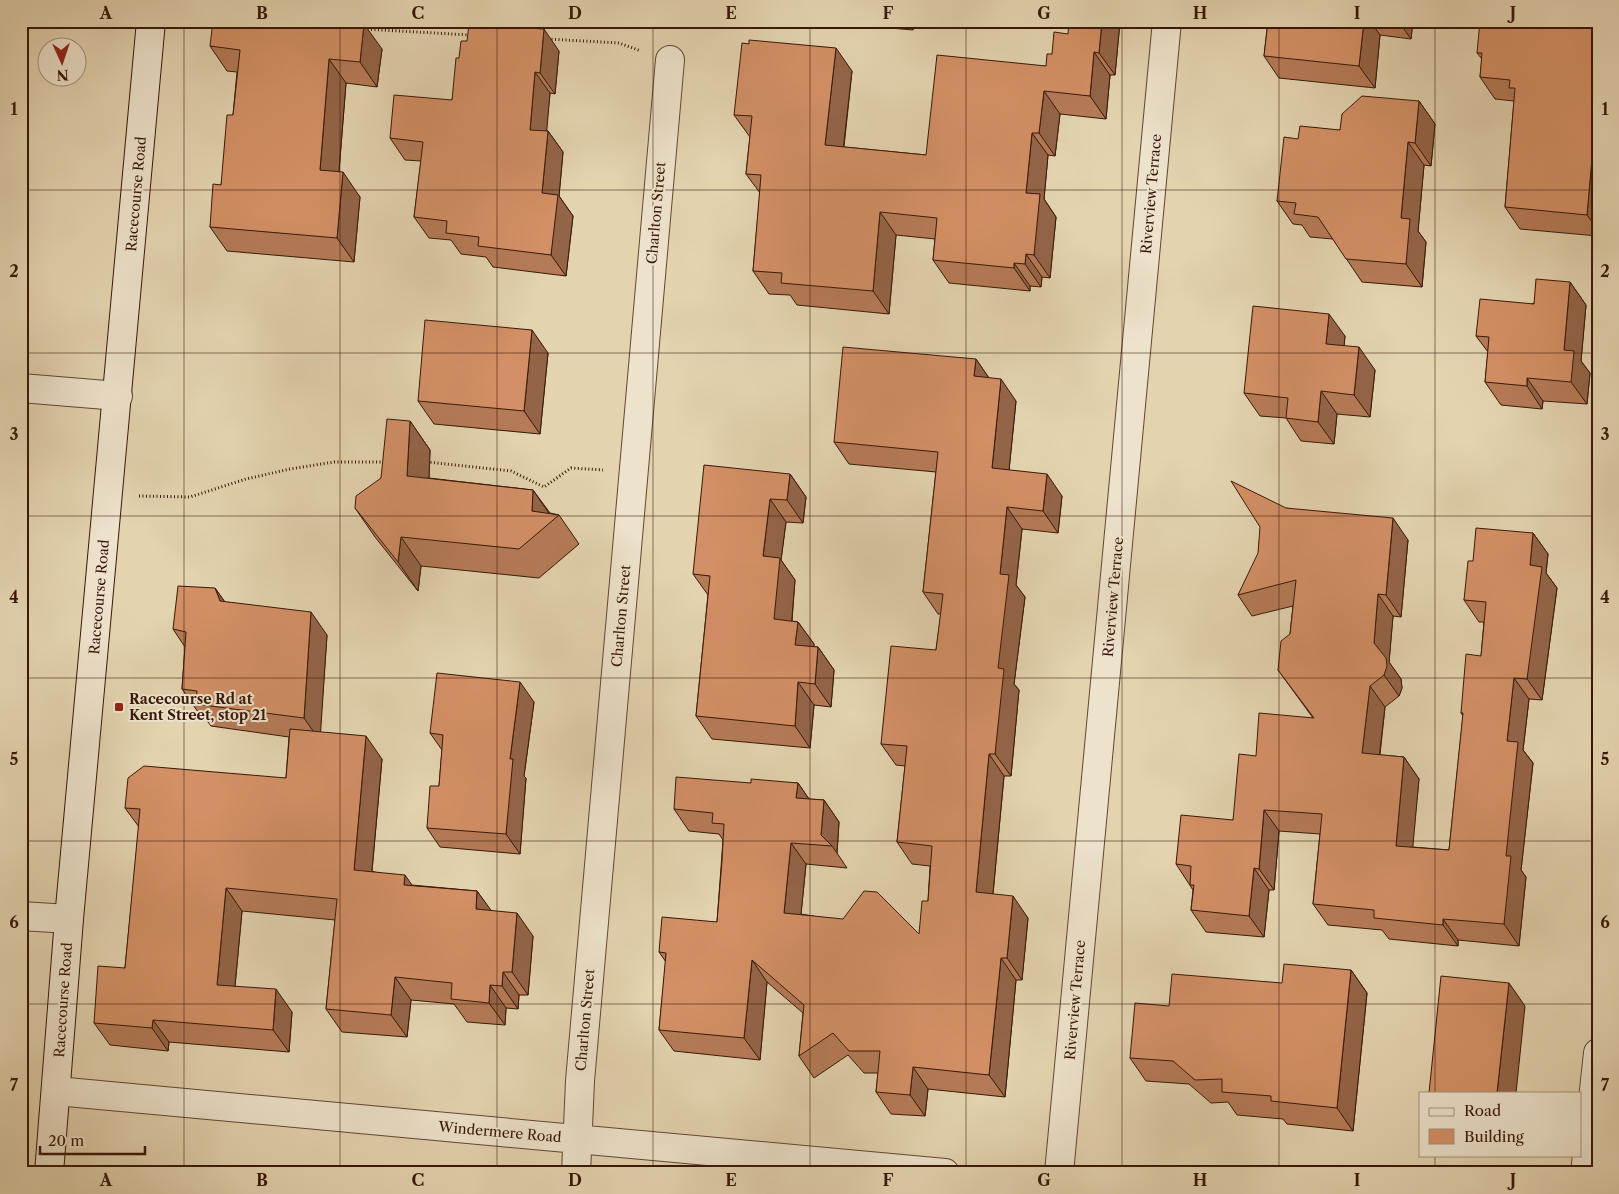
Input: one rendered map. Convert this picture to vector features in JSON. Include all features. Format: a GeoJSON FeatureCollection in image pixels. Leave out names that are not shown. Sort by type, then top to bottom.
{"type":"FeatureCollection","features":[{"type":"Feature","properties":{"kind":"street","name":"Racecourse Road"},"geometry":{"type":"LineString","coordinates":[[49,1173],[69,920],[151,21]]}},
{"type":"Feature","properties":{"kind":"street","name":"Riverview Terrace"},"geometry":{"type":"LineString","coordinates":[[1059,1173],[1167,21]]}},
{"type":"Feature","properties":{"kind":"street","name":"Charlton Street"},"geometry":{"type":"LineString","coordinates":[[576,1173],[580,1081],[670,60]]}},
{"type":"Feature","properties":{"kind":"street"},"geometry":{"type":"LineString","coordinates":[[21,388],[118,396]]}},
{"type":"Feature","properties":{"kind":"street"},"geometry":{"type":"LineString","coordinates":[[21,916],[69,920]]}},
{"type":"Feature","properties":{"kind":"street"},"geometry":{"type":"LineString","coordinates":[[1585,1173],[1598,1053]]}},
{"type":"Feature","properties":{"kind":"street","name":"Windermere Road"},"geometry":{"type":"LineString","coordinates":[[56,1091],[945,1173]]}},
{"type":"Feature","properties":{"kind":"path"},"geometry":{"type":"LineString","coordinates":[[363,29],[472,35]]}},
{"type":"Feature","properties":{"kind":"path"},"geometry":{"type":"LineString","coordinates":[[540,39],[619,43],[670,60]]}},
{"type":"Feature","properties":{"kind":"path"},"geometry":{"type":"LineString","coordinates":[[108,495],[190,497],[246,479],[290,469],[334,462],[393,462]]}},
{"type":"Feature","properties":{"kind":"path"},"geometry":{"type":"LineString","coordinates":[[423,462],[511,471],[544,488],[571,468],[633,471]]}},
{"type":"Feature","properties":{"kind":"building"},"geometry":{"type":"Polygon","coordinates":[[[213,21],[335,21],[364,24],[360,62],[329,59],[320,170],[343,172],[337,238],[210,227],[213,184],[221,185],[227,115],[233,115],[240,50],[210,46],[213,21]]]}},
{"type":"Feature","properties":{"kind":"building"},"geometry":{"type":"Polygon","coordinates":[[[1069,21],[1102,21],[1099,53],[1094,52],[1090,96],[1044,91],[1039,133],[1032,133],[1026,193],[1040,194],[1034,255],[1026,254],[1025,264],[1014,263],[1014,268],[933,260],[937,218],[880,212],[873,291],[781,283],[782,273],[753,271],[761,175],[746,174],[752,116],[734,115],[742,43],[749,44],[749,40],[836,48],[825,145],[926,155],[937,55],[1046,66],[1047,54],[1052,54],[1054,32],[1068,34],[1069,21]]]}},
{"type":"Feature","properties":{"kind":"building"},"geometry":{"type":"Polygon","coordinates":[[[1268,21],[1364,21],[1359,66],[1264,56],[1268,21]]]}},
{"type":"Feature","properties":{"kind":"building"},"geometry":{"type":"Polygon","coordinates":[[[1480,21],[1598,21],[1598,90],[1587,215],[1505,207],[1515,88],[1509,88],[1510,80],[1480,77],[1482,53],[1477,53],[1480,21]]]}},
{"type":"Feature","properties":{"kind":"building"},"geometry":{"type":"Polygon","coordinates":[[[469,24],[544,29],[540,73],[535,72],[530,130],[548,131],[542,193],[558,195],[551,255],[478,246],[479,237],[446,233],[447,221],[414,217],[423,142],[390,138],[394,95],[452,100],[456,58],[459,58],[461,41],[467,41],[469,24]]]}},
{"type":"Feature","properties":{"kind":"building"},"geometry":{"type":"Polygon","coordinates":[[[1362,96],[1419,101],[1415,143],[1408,142],[1401,218],[1410,219],[1406,264],[1346,259],[1318,217],[1294,214],[1296,203],[1277,201],[1284,137],[1298,139],[1300,126],[1340,130],[1342,114],[1362,96]]]}},
{"type":"Feature","properties":{"kind":"building"},"geometry":{"type":"Polygon","coordinates":[[[1536,279],[1570,282],[1564,350],[1574,351],[1571,382],[1527,378],[1527,386],[1485,382],[1489,337],[1476,336],[1480,299],[1534,304],[1536,279]]]}},
{"type":"Feature","properties":{"kind":"building"},"geometry":{"type":"Polygon","coordinates":[[[1253,306],[1329,314],[1326,344],[1359,347],[1354,395],[1321,391],[1318,422],[1286,418],[1288,398],[1244,393],[1253,306]]]}},
{"type":"Feature","properties":{"kind":"building"},"geometry":{"type":"Polygon","coordinates":[[[425,320],[532,330],[524,411],[418,401],[425,320]]]}},
{"type":"Feature","properties":{"kind":"building"},"geometry":{"type":"Polygon","coordinates":[[[843,347],[976,359],[974,376],[1001,379],[992,468],[1047,474],[1043,511],[1007,507],[1000,574],[1009,575],[998,668],[1004,669],[995,754],[989,754],[976,892],[1013,896],[1007,958],[1001,958],[989,1075],[913,1067],[910,1095],[876,1092],[880,1051],[849,1051],[833,1033],[799,1056],[804,1005],[752,960],[744,1038],[659,1030],[666,953],[659,952],[662,917],[717,922],[722,861],[724,824],[712,823],[713,813],[674,809],[676,777],[751,783],[751,779],[798,783],[796,798],[824,800],[821,835],[832,846],[791,843],[784,913],[843,919],[864,891],[877,892],[919,934],[922,901],[928,901],[932,846],[897,842],[907,746],[881,744],[891,646],[936,650],[943,594],[923,592],[938,452],[834,442],[843,347]]]}},
{"type":"Feature","properties":{"kind":"building"},"geometry":{"type":"Polygon","coordinates":[[[387,419],[410,421],[407,476],[533,490],[532,511],[559,515],[519,549],[401,537],[398,562],[355,508],[356,496],[381,478],[387,419]]]}},
{"type":"Feature","properties":{"kind":"building"},"geometry":{"type":"Polygon","coordinates":[[[704,465],[790,474],[787,500],[770,499],[763,556],[780,558],[774,619],[798,622],[795,645],[818,647],[815,684],[798,682],[795,726],[696,716],[710,576],[693,574],[704,465]]]}},
{"type":"Feature","properties":{"kind":"building"},"geometry":{"type":"Polygon","coordinates":[[[1231,481],[1286,508],[1393,518],[1386,595],[1378,594],[1374,643],[1386,658],[1387,666],[1384,675],[1370,686],[1362,753],[1404,757],[1396,846],[1449,850],[1463,713],[1461,713],[1466,654],[1481,656],[1486,602],[1464,600],[1468,561],[1473,561],[1476,528],[1533,533],[1530,565],[1542,567],[1527,679],[1514,678],[1507,741],[1518,742],[1506,856],[1511,856],[1504,924],[1443,919],[1443,925],[1374,918],[1374,910],[1313,904],[1322,814],[1264,810],[1259,869],[1254,868],[1249,916],[1191,910],[1194,885],[1190,885],[1191,866],[1176,864],[1181,815],[1233,820],[1239,754],[1256,756],[1259,713],[1314,718],[1278,670],[1281,641],[1290,634],[1296,580],[1238,595],[1258,553],[1260,527],[1231,481]]]}},
{"type":"Feature","properties":{"kind":"building"},"geometry":{"type":"Polygon","coordinates":[[[178,586],[215,588],[220,601],[311,612],[304,718],[195,704],[197,691],[182,689],[186,632],[173,629],[178,586]]]}},
{"type":"Feature","properties":{"kind":"building"},"geometry":{"type":"Polygon","coordinates":[[[437,673],[520,682],[510,759],[513,759],[506,834],[427,828],[430,786],[439,786],[443,735],[430,733],[437,673]]]}},
{"type":"Feature","properties":{"kind":"building"},"geometry":{"type":"Polygon","coordinates":[[[290,729],[366,736],[354,870],[405,875],[404,885],[477,891],[476,909],[517,913],[512,972],[503,972],[502,986],[490,985],[489,1003],[451,999],[452,983],[395,977],[391,1015],[326,1009],[337,899],[226,888],[217,985],[276,989],[273,1030],[153,1020],[152,1028],[94,1023],[98,966],[125,968],[140,809],[125,808],[128,778],[144,766],[286,778],[290,729]]]}},
{"type":"Feature","properties":{"kind":"building"},"geometry":{"type":"Polygon","coordinates":[[[1284,964],[1351,970],[1337,1108],[1271,1101],[1271,1096],[1222,1092],[1222,1079],[1195,1080],[1173,1061],[1130,1058],[1135,1003],[1169,1006],[1172,974],[1282,983],[1284,964]]]}},
{"type":"Feature","properties":{"kind":"building"},"geometry":{"type":"Polygon","coordinates":[[[1441,976],[1509,983],[1497,1092],[1429,1092],[1441,976]]]}},
{"type":"Feature","properties":{"kind":"place","name":"Racecourse Rd at Kent Street, stop 21"},"geometry":{"type":"Point","coordinates":[119,707]}}]}
